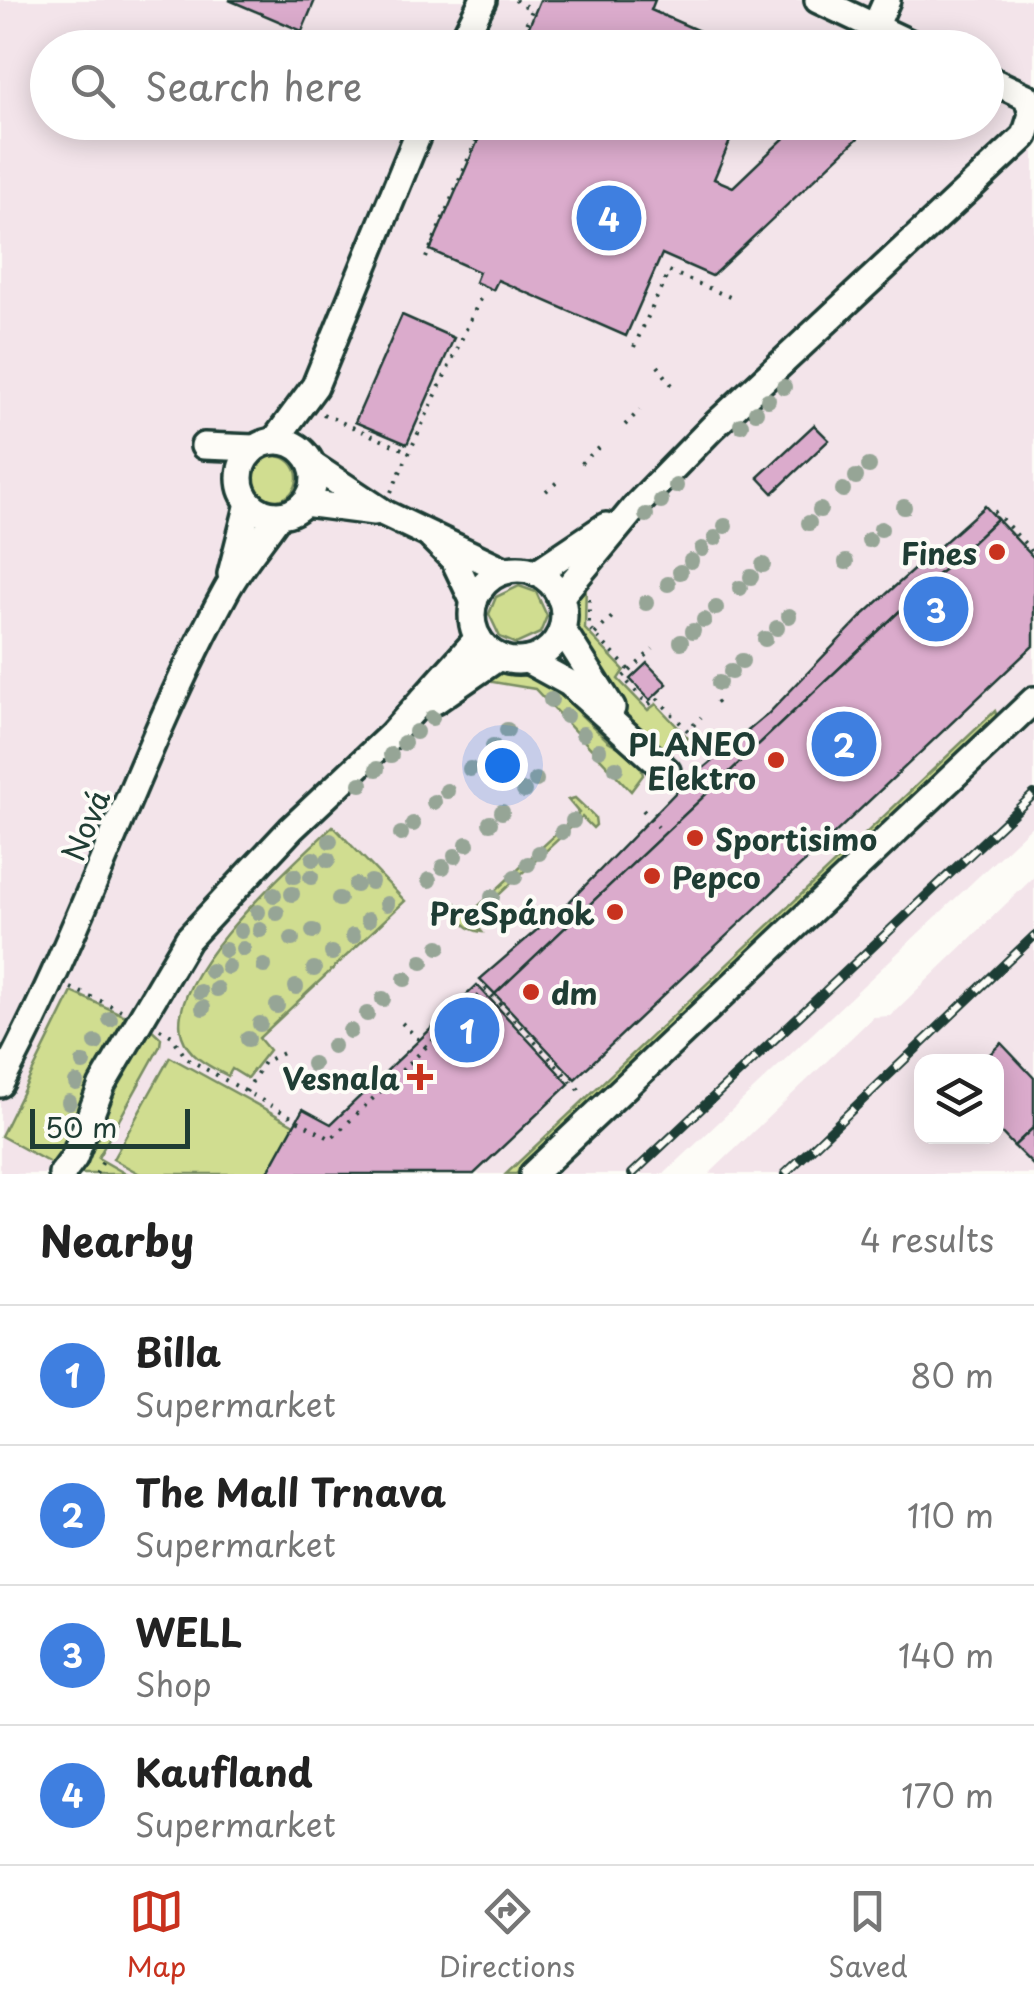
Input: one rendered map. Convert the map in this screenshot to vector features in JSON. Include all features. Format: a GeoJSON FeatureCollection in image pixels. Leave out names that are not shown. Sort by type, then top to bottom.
{"type":"FeatureCollection","features":[{"type":"Feature","properties":{"kind":"street"},"geometry":{"type":"LineString","coordinates":[[818,0],[881,30]]}},
{"type":"Feature","properties":{"kind":"street"},"geometry":{"type":"LineString","coordinates":[[875,27],[887,0]]}},
{"type":"Feature","properties":{"kind":"street"},"geometry":{"type":"LineString","coordinates":[[468,30],[482,1]]}},
{"type":"Feature","properties":{"kind":"street"},"geometry":{"type":"LineString","coordinates":[[560,597],[636,507],[726,416],[1025,136],[1031,105],[1004,89]]}},
{"type":"Feature","properties":{"kind":"street","name":"Nová"},"geometry":{"type":"LineString","coordinates":[[0,1084],[60,964],[185,674],[227,588],[278,516],[304,503],[314,485],[309,460],[315,386],[417,140]]}},
{"type":"Feature","properties":{"kind":"street","name":"Nová"},"geometry":{"type":"LineString","coordinates":[[227,588],[244,492],[242,462],[264,444],[315,386]]}},
{"type":"Feature","properties":{"kind":"street"},"geometry":{"type":"LineString","coordinates":[[278,516],[244,492],[207,448],[292,444],[309,460],[388,503],[429,534],[454,560],[474,602]]}},
{"type":"Feature","properties":{"kind":"street"},"geometry":{"type":"LineString","coordinates":[[304,503],[388,503]]}},
{"type":"Feature","properties":{"kind":"street"},"geometry":{"type":"LineString","coordinates":[[429,534],[460,545],[506,571],[536,573],[636,507]]}},
{"type":"Feature","properties":{"kind":"street"},"geometry":{"type":"LineString","coordinates":[[506,571],[486,582],[474,602],[472,620],[478,638],[499,658],[527,660],[555,672],[667,771]]}},
{"type":"Feature","properties":{"kind":"street"},"geometry":{"type":"LineString","coordinates":[[536,573],[560,597],[562,629],[575,656],[636,740]]}},
{"type":"Feature","properties":{"kind":"street"},"geometry":{"type":"LineString","coordinates":[[527,660],[553,646],[562,629]]}},
{"type":"Feature","properties":{"kind":"street"},"geometry":{"type":"LineString","coordinates":[[62,1174],[74,1158],[102,1085],[188,939],[290,829],[391,735],[478,638]]}},
{"type":"Feature","properties":{"kind":"street"},"geometry":{"type":"LineString","coordinates":[[391,735],[499,658]]}},
{"type":"Feature","properties":{"kind":"street"},"geometry":{"type":"LineString","coordinates":[[533,1174],[1034,700]]}},
{"type":"Feature","properties":{"kind":"path"},"geometry":{"type":"LineString","coordinates":[[514,0],[532,10],[524,30]]}},
{"type":"Feature","properties":{"kind":"path"},"geometry":{"type":"LineString","coordinates":[[426,258],[476,140]]}},
{"type":"Feature","properties":{"kind":"path"},"geometry":{"type":"LineString","coordinates":[[634,347],[668,271],[732,298]]}},
{"type":"Feature","properties":{"kind":"path"},"geometry":{"type":"LineString","coordinates":[[388,503],[481,297]]}},
{"type":"Feature","properties":{"kind":"path"},"geometry":{"type":"LineString","coordinates":[[658,366],[672,385]]}},
{"type":"Feature","properties":{"kind":"path"},"geometry":{"type":"LineString","coordinates":[[659,389],[667,380]]}},
{"type":"Feature","properties":{"kind":"path"},"geometry":{"type":"LineString","coordinates":[[624,425],[640,410]]}},
{"type":"Feature","properties":{"kind":"path"},"geometry":{"type":"LineString","coordinates":[[323,414],[409,452]]}},
{"type":"Feature","properties":{"kind":"path"},"geometry":{"type":"LineString","coordinates":[[582,463],[604,444]]}},
{"type":"Feature","properties":{"kind":"path"},"geometry":{"type":"LineString","coordinates":[[546,491],[561,480]]}},
{"type":"Feature","properties":{"kind":"path"},"geometry":{"type":"LineString","coordinates":[[994,512],[1034,553]]}},
{"type":"Feature","properties":{"kind":"path"},"geometry":{"type":"LineString","coordinates":[[589,596],[589,628],[630,671]]}},
{"type":"Feature","properties":{"kind":"path"},"geometry":{"type":"LineString","coordinates":[[595,634],[618,612]]}},
{"type":"Feature","properties":{"kind":"path"},"geometry":{"type":"LineString","coordinates":[[653,649],[623,677],[648,706],[657,698],[688,730],[702,718]]}},
{"type":"Feature","properties":{"kind":"path"},"geometry":{"type":"LineString","coordinates":[[643,810],[658,827]]}},
{"type":"Feature","properties":{"kind":"path"},"geometry":{"type":"LineString","coordinates":[[71,988],[130,1014]]}},
{"type":"Feature","properties":{"kind":"path"},"geometry":{"type":"LineString","coordinates":[[172,1036],[186,1058],[331,1138],[486,989],[583,1094]]}},
{"type":"Feature","properties":{"kind":"path"},"geometry":{"type":"LineString","coordinates":[[402,1023],[426,1047]]}},
{"type":"Feature","properties":{"kind":"path"},"geometry":{"type":"LineString","coordinates":[[246,1092],[264,1062],[285,1052]]}},
{"type":"Feature","properties":{"kind":"path"},"geometry":{"type":"LineString","coordinates":[[96,1174],[105,1158]]}},
{"type":"Feature","properties":{"kind":"shaded area"},"geometry":{"type":"Polygon","coordinates":[[[0,0],[1034,0],[1034,824],[664,1174],[0,1174],[0,0]]]}},
{"type":"Feature","properties":{"kind":"shaded area"},"geometry":{"type":"Polygon","coordinates":[[[1034,877],[1034,1174],[709,1174],[873,1017],[890,1016],[1034,877]]]}},
{"type":"Feature","properties":{"kind":"green space"},"geometry":{"type":"Polygon","coordinates":[[[275,456],[290,463],[297,478],[290,493],[275,500],[260,493],[253,478],[260,463],[275,456]]]}},
{"type":"Feature","properties":{"kind":"green space"},"geometry":{"type":"Polygon","coordinates":[[[586,578],[585,629],[624,670],[618,679],[648,710],[656,704],[688,738],[669,750],[628,715],[598,678],[577,643],[574,609],[586,578]]]}},
{"type":"Feature","properties":{"kind":"green space"},"geometry":{"type":"Polygon","coordinates":[[[519,586],[536,592],[547,616],[540,633],[516,644],[500,637],[489,614],[496,597],[519,586]]]}},
{"type":"Feature","properties":{"kind":"green space"},"geometry":{"type":"Polygon","coordinates":[[[538,671],[566,691],[581,715],[608,741],[639,759],[643,775],[631,791],[535,689],[487,681],[490,672],[538,671]]]}},
{"type":"Feature","properties":{"kind":"green space"},"geometry":{"type":"Polygon","coordinates":[[[995,711],[998,720],[516,1174],[506,1174],[995,711]]]}},
{"type":"Feature","properties":{"kind":"green space"},"geometry":{"type":"Polygon","coordinates":[[[575,798],[595,817],[596,825],[593,828],[582,817],[472,920],[482,932],[463,923],[457,914],[457,904],[469,915],[579,813],[568,800],[575,798]]]}},
{"type":"Feature","properties":{"kind":"green space"},"geometry":{"type":"Polygon","coordinates":[[[333,826],[405,901],[259,1038],[269,1050],[247,1078],[232,1069],[228,1076],[195,1055],[182,1036],[181,1012],[192,984],[236,923],[333,826]]]}},
{"type":"Feature","properties":{"kind":"green space"},"geometry":{"type":"Polygon","coordinates":[[[72,992],[128,1017],[96,1070],[69,1141],[54,1165],[1,1136],[72,992]]]}},
{"type":"Feature","properties":{"kind":"green space"},"geometry":{"type":"Polygon","coordinates":[[[150,1028],[161,1038],[160,1046],[98,1158],[126,1174],[81,1174],[110,1093],[150,1028]]]}},
{"type":"Feature","properties":{"kind":"green space"},"geometry":{"type":"Polygon","coordinates":[[[170,1057],[294,1125],[267,1174],[140,1174],[113,1159],[170,1057]]]}},
{"type":"Feature","properties":{"kind":"building"},"geometry":{"type":"Polygon","coordinates":[[[229,0],[315,0],[300,30],[229,0]]]}},
{"type":"Feature","properties":{"kind":"building"},"geometry":{"type":"Polygon","coordinates":[[[540,0],[655,0],[651,10],[697,30],[528,30],[540,0]]]}},
{"type":"Feature","properties":{"kind":"building"},"geometry":{"type":"Polygon","coordinates":[[[478,140],[730,140],[714,179],[733,187],[782,140],[856,140],[712,276],[662,254],[626,336],[498,280],[493,290],[475,282],[479,272],[430,250],[478,140]]]}},
{"type":"Feature","properties":{"kind":"building"},"geometry":{"type":"Polygon","coordinates":[[[402,315],[454,338],[407,444],[355,422],[402,315]]]}},
{"type":"Feature","properties":{"kind":"building"},"geometry":{"type":"Polygon","coordinates":[[[814,425],[829,440],[773,493],[758,477],[814,425]]]}},
{"type":"Feature","properties":{"kind":"building"},"geometry":{"type":"Polygon","coordinates":[[[985,506],[997,519],[495,994],[480,979],[568,903],[682,786],[768,714],[863,615],[985,506]]]}},
{"type":"Feature","properties":{"kind":"building"},"geometry":{"type":"Polygon","coordinates":[[[997,519],[1034,558],[1034,645],[575,1079],[495,994],[997,519]]]}},
{"type":"Feature","properties":{"kind":"building"},"geometry":{"type":"Polygon","coordinates":[[[647,663],[667,684],[650,700],[630,679],[647,663]]]}},
{"type":"Feature","properties":{"kind":"building"},"geometry":{"type":"Polygon","coordinates":[[[477,985],[569,1084],[474,1174],[267,1174],[303,1109],[331,1124],[477,985]]]}},
{"type":"Feature","properties":{"kind":"building"},"geometry":{"type":"Polygon","coordinates":[[[1001,1043],[1034,1078],[1034,1127],[1014,1146],[1004,1135],[1004,1054],[990,1054],[1001,1043]]]}},
{"type":"Feature","properties":{"kind":"building"},"geometry":{"type":"Polygon","coordinates":[[[1034,1127],[1034,1166],[1014,1146],[1034,1127]]]}},
{"type":"Feature","properties":{"kind":"railway"},"geometry":{"type":"LineString","coordinates":[[632,1174],[1034,794]]}},
{"type":"Feature","properties":{"kind":"railway"},"geometry":{"type":"LineString","coordinates":[[785,1174],[1034,936]]}},
{"type":"Feature","properties":{"kind":"place","name":"Kaufland"},"geometry":{"type":"Point","coordinates":[609,218]}},
{"type":"Feature","properties":{"kind":"place","name":"Fines"},"geometry":{"type":"Point","coordinates":[997,552]}},
{"type":"Feature","properties":{"kind":"place","name":"WELL"},"geometry":{"type":"Point","coordinates":[936,609]}},
{"type":"Feature","properties":{"kind":"place","name":"The Mall Trnava"},"geometry":{"type":"Point","coordinates":[844,744]}},
{"type":"Feature","properties":{"kind":"place","name":"PLANEO Elektro"},"geometry":{"type":"Point","coordinates":[776,760]}},
{"type":"Feature","properties":{"kind":"place","name":"Sportisimo"},"geometry":{"type":"Point","coordinates":[695,838]}},
{"type":"Feature","properties":{"kind":"place","name":"Pepco"},"geometry":{"type":"Point","coordinates":[652,876]}},
{"type":"Feature","properties":{"kind":"place","name":"PreSpánok"},"geometry":{"type":"Point","coordinates":[615,912]}},
{"type":"Feature","properties":{"kind":"place","name":"dm"},"geometry":{"type":"Point","coordinates":[531,992]}},
{"type":"Feature","properties":{"kind":"place","name":"Billa"},"geometry":{"type":"Point","coordinates":[467,1030]}},
{"type":"Feature","properties":{"kind":"place","name":"Vesnala"},"geometry":{"type":"Point","coordinates":[420,1077]}}]}
